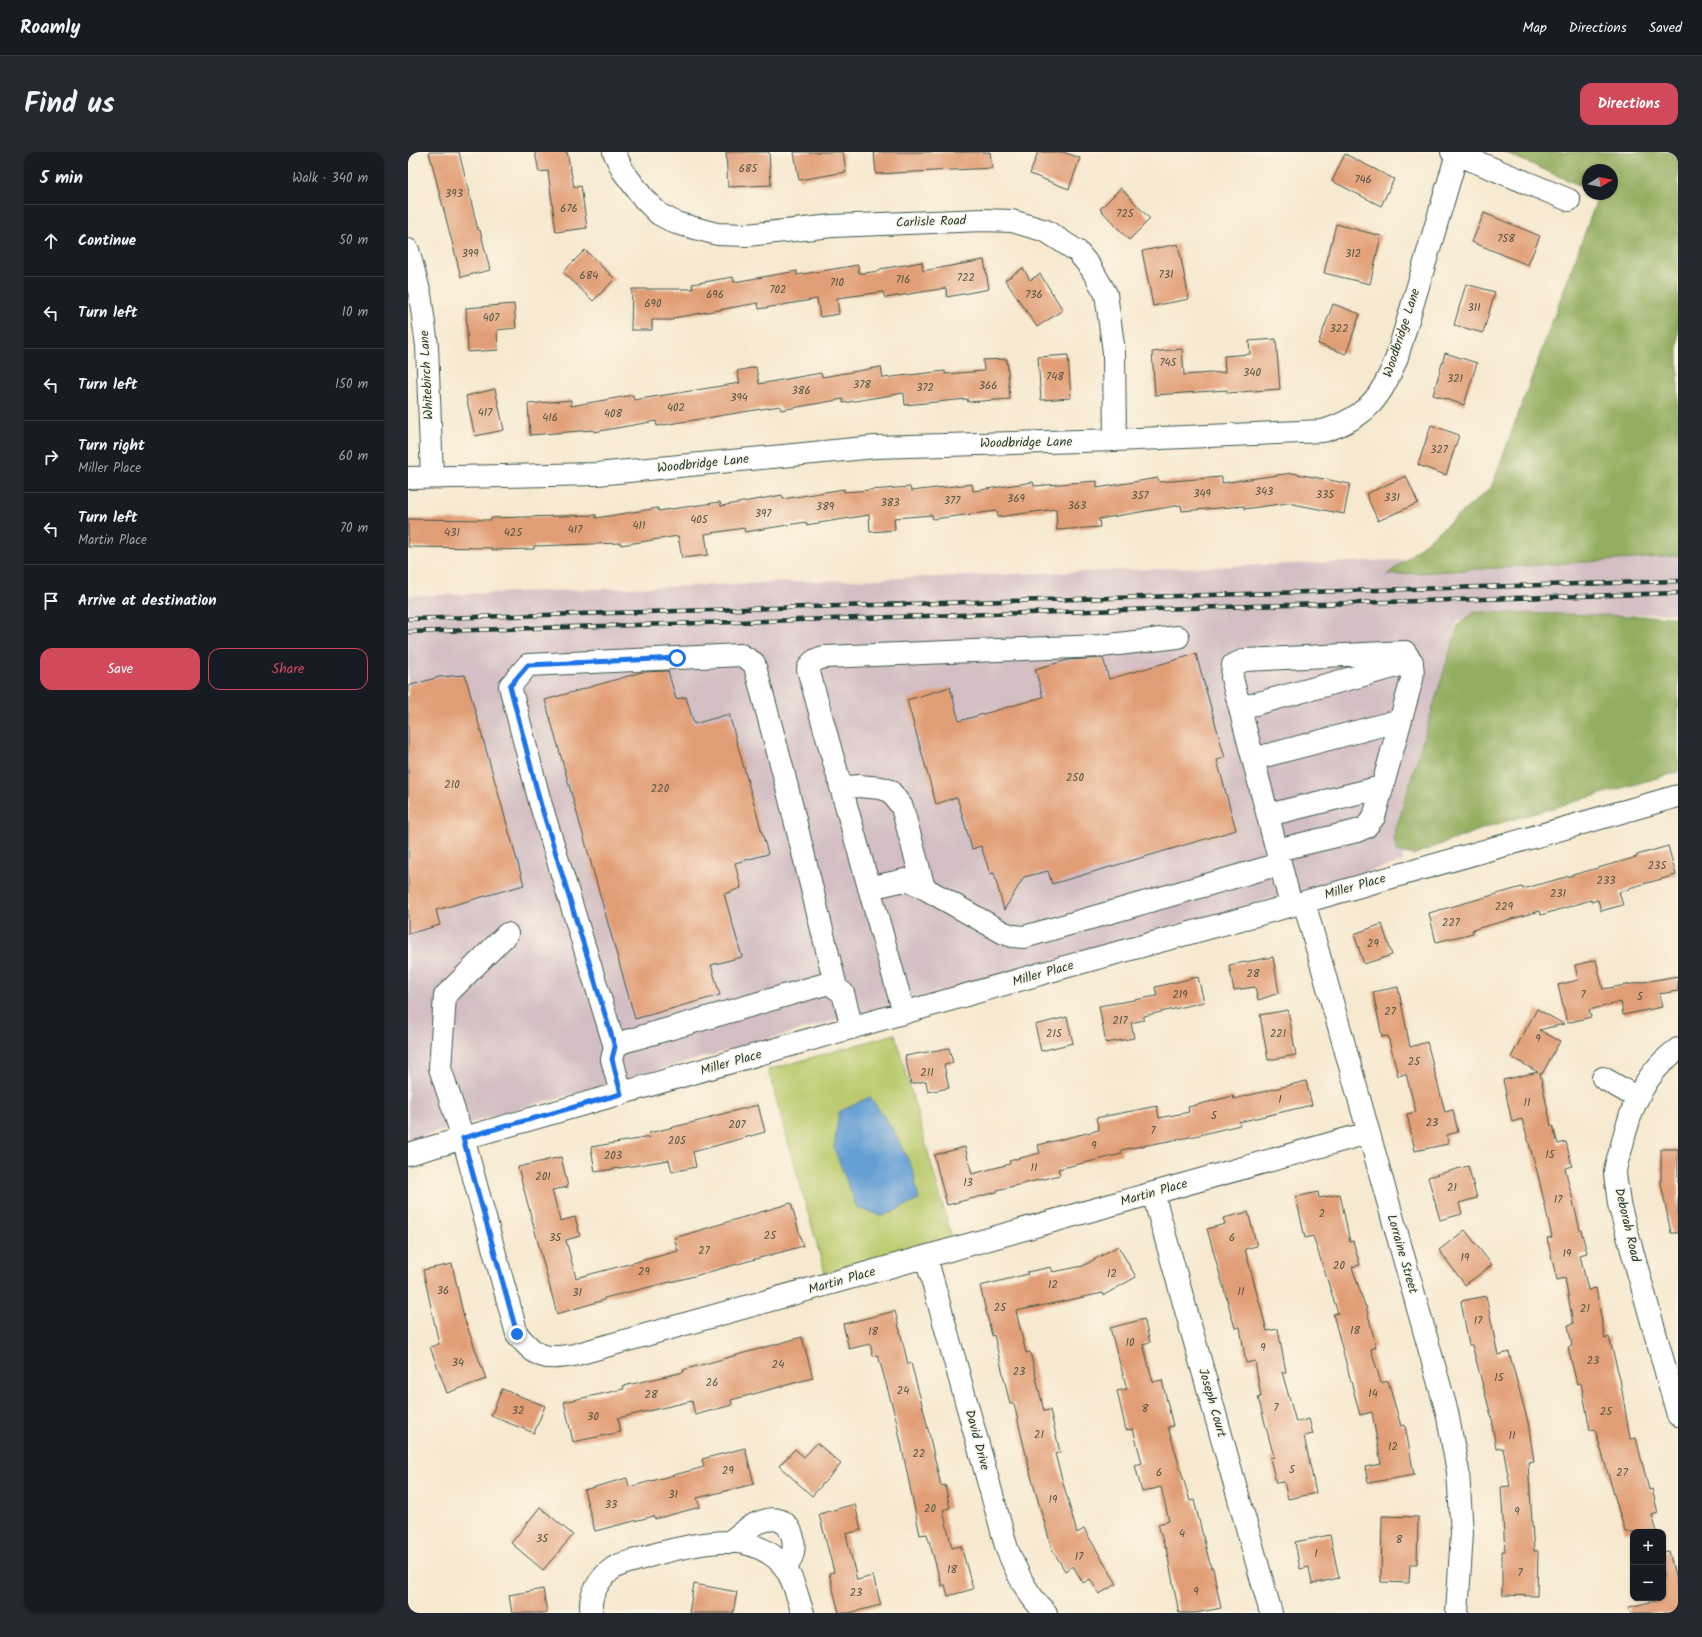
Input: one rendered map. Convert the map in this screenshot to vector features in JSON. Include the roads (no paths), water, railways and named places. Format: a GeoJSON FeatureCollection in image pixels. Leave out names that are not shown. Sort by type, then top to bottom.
{"type":"FeatureCollection","features":[{"type":"Feature","properties":{"kind":"street","name":"Carlisle Road"},"geometry":{"type":"LineString","coordinates":[[614,152],[623,171],[644,199],[659,214],[676,223],[717,234],[747,235],[832,226],[983,220],[1012,221],[1046,231],[1077,251],[1091,268],[1106,294],[1114,352],[1115,440]]}},
{"type":"Feature","properties":{"kind":"street","name":"Woodbridge Lane"},"geometry":{"type":"LineString","coordinates":[[408,478],[597,474],[875,447],[1115,440],[1324,431],[1343,425],[1362,413],[1389,379],[1397,356],[1454,153]]}},
{"type":"Feature","properties":{"kind":"street"},"geometry":{"type":"LineString","coordinates":[[1454,153],[1569,200]]}},
{"type":"Feature","properties":{"kind":"street","name":"Whitebirch Lane"},"geometry":{"type":"LineString","coordinates":[[408,250],[420,294],[427,346],[432,478]]}},
{"type":"Feature","properties":{"kind":"street"},"geometry":{"type":"LineString","coordinates":[[904,1013],[808,669],[815,659],[825,657],[880,654],[1101,646],[1178,637]]}},
{"type":"Feature","properties":{"kind":"street","name":"Lorraine Street"},"geometry":{"type":"LineString","coordinates":[[1412,662],[1405,652],[1244,660],[1233,665],[1232,678],[1278,857],[1298,903],[1368,1133],[1448,1420],[1458,1472],[1462,1533],[1457,1613]]}},
{"type":"Feature","properties":{"kind":"street"},"geometry":{"type":"LineString","coordinates":[[621,1094],[612,1059],[615,1047],[540,802],[510,686],[528,665],[742,655],[754,663],[783,771],[836,986]]}},
{"type":"Feature","properties":{"kind":"street"},"geometry":{"type":"LineString","coordinates":[[869,888],[905,880],[924,888],[1004,933],[1024,937],[1366,828],[1374,817],[1414,668],[1412,662],[1240,708]]}},
{"type":"Feature","properties":{"kind":"street"},"geometry":{"type":"LineString","coordinates":[[1253,759],[1401,720]]}},
{"type":"Feature","properties":{"kind":"street"},"geometry":{"type":"LineString","coordinates":[[841,788],[859,786],[881,788],[890,791],[902,807],[924,888]]}},
{"type":"Feature","properties":{"kind":"street"},"geometry":{"type":"LineString","coordinates":[[1268,815],[1382,788]]}},
{"type":"Feature","properties":{"kind":"street","name":"Miller Place"},"geometry":{"type":"LineString","coordinates":[[408,1154],[1678,796]]}},
{"type":"Feature","properties":{"kind":"street","name":"Martin Place"},"geometry":{"type":"LineString","coordinates":[[507,934],[445,996],[440,1068],[463,1138],[517,1334],[531,1351],[544,1357],[558,1358],[574,1355],[1368,1133]]}},
{"type":"Feature","properties":{"kind":"street"},"geometry":{"type":"LineString","coordinates":[[615,1047],[623,1042],[829,983],[836,986],[842,993],[852,1028]]}},
{"type":"Feature","properties":{"kind":"street","name":"Deborah Road"},"geometry":{"type":"LineString","coordinates":[[1678,1049],[1668,1056],[1650,1076],[1636,1097],[1624,1133],[1615,1172],[1619,1204],[1678,1415]]}},
{"type":"Feature","properties":{"kind":"street"},"geometry":{"type":"LineString","coordinates":[[1603,1078],[1636,1097]]}},
{"type":"Feature","properties":{"kind":"street","name":"Joseph Court"},"geometry":{"type":"LineString","coordinates":[[1153,1193],[1271,1613]]}},
{"type":"Feature","properties":{"kind":"street","name":"David Drive"},"geometry":{"type":"LineString","coordinates":[[926,1257],[1007,1549],[1018,1576],[1034,1602],[1046,1613]]}},
{"type":"Feature","properties":{"kind":"street"},"geometry":{"type":"LineString","coordinates":[[730,1542],[752,1525],[768,1519],[780,1520],[789,1526],[793,1537],[793,1552],[786,1569]]}},
{"type":"Feature","properties":{"kind":"street"},"geometry":{"type":"LineString","coordinates":[[592,1613],[590,1609],[593,1595],[599,1582],[616,1567],[664,1551],[730,1542],[745,1544],[770,1554],[782,1563],[789,1574],[803,1613]]}},
{"type":"Feature","properties":{"kind":"water"},"geometry":{"type":"Polygon","coordinates":[[[870,1097],[894,1131],[913,1170],[919,1200],[883,1216],[857,1208],[834,1148],[839,1112],[870,1097]]]}},
{"type":"Feature","properties":{"kind":"railway"},"geometry":{"type":"LineString","coordinates":[[408,619],[1678,581]]}},
{"type":"Feature","properties":{"kind":"railway"},"geometry":{"type":"LineString","coordinates":[[408,632],[1678,593]]}}]}
